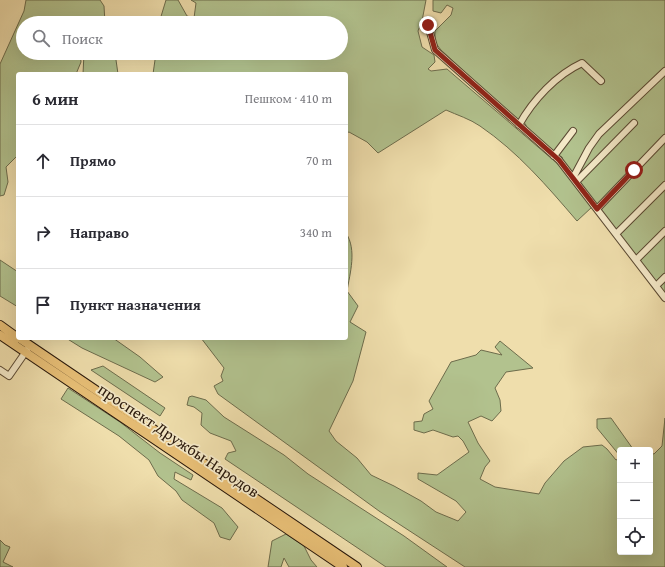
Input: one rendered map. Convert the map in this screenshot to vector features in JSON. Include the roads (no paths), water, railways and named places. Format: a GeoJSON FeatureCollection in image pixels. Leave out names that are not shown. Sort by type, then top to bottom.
{"type":"FeatureCollection","features":[{"type":"Feature","properties":{"kind":"main road","name":"проспект Дружбы Народов"},"geometry":{"type":"LineString","coordinates":[[0,326],[16,337]]}},
{"type":"Feature","properties":{"kind":"main road","name":"проспект Дружбы Народов"},"geometry":{"type":"LineString","coordinates":[[0,335],[27,349],[357,567]]}},
{"type":"Feature","properties":{"kind":"main road","name":"проспект Дружбы Народов"},"geometry":{"type":"LineString","coordinates":[[20,340],[27,349],[343,567]]}},
{"type":"Feature","properties":{"kind":"street"},"geometry":{"type":"LineString","coordinates":[[428,25],[435,50],[559,160],[665,298]]}},
{"type":"Feature","properties":{"kind":"street"},"geometry":{"type":"LineString","coordinates":[[519,124],[525,114],[548,88],[571,68],[582,63],[601,81]]}},
{"type":"Feature","properties":{"kind":"street"},"geometry":{"type":"LineString","coordinates":[[575,180],[588,148],[598,134],[665,71]]}},
{"type":"Feature","properties":{"kind":"street"},"geometry":{"type":"LineString","coordinates":[[575,180],[634,123]]}},
{"type":"Feature","properties":{"kind":"street"},"geometry":{"type":"LineString","coordinates":[[554,156],[573,131]]}},
{"type":"Feature","properties":{"kind":"street"},"geometry":{"type":"LineString","coordinates":[[597,209],[665,138]]}},
{"type":"Feature","properties":{"kind":"street"},"geometry":{"type":"LineString","coordinates":[[616,234],[665,185]]}},
{"type":"Feature","properties":{"kind":"street"},"geometry":{"type":"LineString","coordinates":[[636,260],[665,231]]}},
{"type":"Feature","properties":{"kind":"street"},"geometry":{"type":"LineString","coordinates":[[656,286],[665,277]]}},
{"type":"Feature","properties":{"kind":"street"},"geometry":{"type":"LineString","coordinates":[[0,370],[9,376],[27,349]]}}]}
